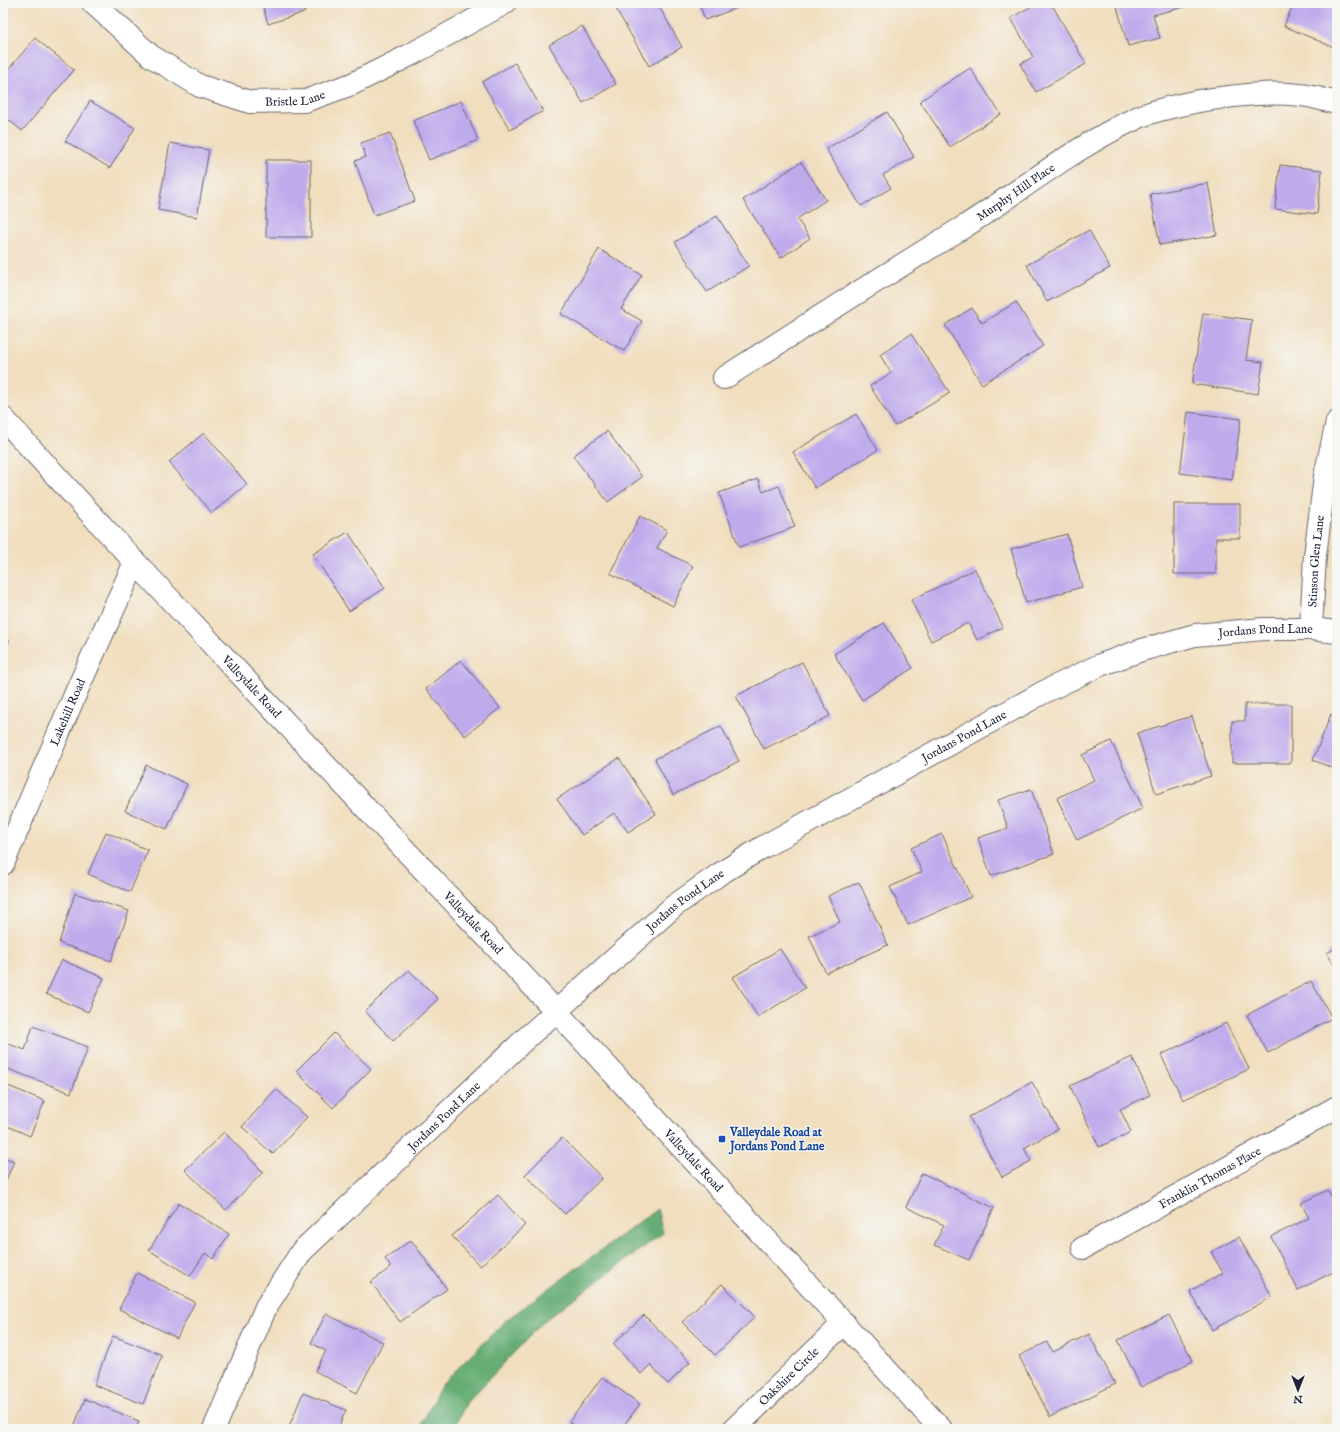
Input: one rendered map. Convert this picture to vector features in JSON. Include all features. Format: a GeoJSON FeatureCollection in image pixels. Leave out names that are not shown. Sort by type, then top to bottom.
{"type":"FeatureCollection","features":[{"type":"Feature","properties":{"kind":"street","name":"Bristle Lane"},"geometry":{"type":"LineString","coordinates":[[93,3],[150,56],[200,86],[250,102],[305,101],[352,84],[410,55],[505,3]]}},
{"type":"Feature","properties":{"kind":"street","name":"Murphy Hill Place"},"geometry":{"type":"LineString","coordinates":[[724,378],[964,226],[1061,160],[1140,117],[1178,105],[1230,96],[1278,94],[1313,97],[1337,103]]}},
{"type":"Feature","properties":{"kind":"street","name":"Valleydale Road"},"geometry":{"type":"LineString","coordinates":[[3,418],[135,562],[556,1011],[941,1429]]}},
{"type":"Feature","properties":{"kind":"street","name":"Stinson Glen Lane"},"geometry":{"type":"LineString","coordinates":[[1311,629],[1314,556],[1325,476],[1337,422]]}},
{"type":"Feature","properties":{"kind":"street","name":"Lakehill Road"},"geometry":{"type":"LineString","coordinates":[[3,864],[77,690],[135,562]]}},
{"type":"Feature","properties":{"kind":"street","name":"Jordans Pond Lane"},"geometry":{"type":"LineString","coordinates":[[214,1429],[266,1307],[302,1251],[556,1011],[674,906],[718,875],[763,847],[1044,692],[1100,665],[1142,650],[1195,635],[1264,629],[1311,629],[1337,632]]}},
{"type":"Feature","properties":{"kind":"street","name":"Franklin Thomas Place"},"geometry":{"type":"LineString","coordinates":[[1083,1248],[1337,1107]]}},
{"type":"Feature","properties":{"kind":"street","name":"Oakshire Circle"},"geometry":{"type":"LineString","coordinates":[[734,1429],[844,1323]]}},
{"type":"Feature","properties":{"kind":"green space"},"geometry":{"type":"Polygon","coordinates":[[[657,1209],[663,1233],[545,1320],[467,1402],[453,1429],[419,1429],[442,1384],[506,1320],[657,1209]]]}},
{"type":"Feature","properties":{"kind":"building"},"geometry":{"type":"Polygon","coordinates":[[[262,3],[302,3],[305,12],[268,24],[262,3]]]}},
{"type":"Feature","properties":{"kind":"building"},"geometry":{"type":"Polygon","coordinates":[[[626,3],[657,3],[682,47],[649,66],[616,9],[626,3]]]}},
{"type":"Feature","properties":{"kind":"building"},"geometry":{"type":"Polygon","coordinates":[[[699,3],[750,3],[705,20],[699,3]]]}},
{"type":"Feature","properties":{"kind":"building"},"geometry":{"type":"Polygon","coordinates":[[[1037,3],[1051,3],[1086,64],[1036,92],[1020,64],[1033,57],[1011,18],[1037,3]]]}},
{"type":"Feature","properties":{"kind":"building"},"geometry":{"type":"Polygon","coordinates":[[[1116,3],[1192,3],[1192,5],[1153,15],[1160,38],[1128,46],[1116,3]]]}},
{"type":"Feature","properties":{"kind":"building"},"geometry":{"type":"Polygon","coordinates":[[[1294,3],[1337,3],[1337,42],[1335,48],[1284,26],[1294,3]]]}},
{"type":"Feature","properties":{"kind":"building"},"geometry":{"type":"Polygon","coordinates":[[[582,26],[616,84],[583,103],[549,45],[582,26]]]}},
{"type":"Feature","properties":{"kind":"building"},"geometry":{"type":"Polygon","coordinates":[[[35,38],[74,70],[22,131],[3,115],[3,76],[35,38]]]}},
{"type":"Feature","properties":{"kind":"building"},"geometry":{"type":"Polygon","coordinates":[[[515,63],[543,111],[510,130],[482,82],[515,63]]]}},
{"type":"Feature","properties":{"kind":"building"},"geometry":{"type":"Polygon","coordinates":[[[970,68],[1001,114],[950,147],[920,101],[970,68]]]}},
{"type":"Feature","properties":{"kind":"building"},"geometry":{"type":"Polygon","coordinates":[[[90,101],[135,128],[110,168],[65,141],[90,101]]]}},
{"type":"Feature","properties":{"kind":"building"},"geometry":{"type":"Polygon","coordinates":[[[461,101],[478,140],[429,160],[413,121],[461,101]]]}},
{"type":"Feature","properties":{"kind":"building"},"geometry":{"type":"Polygon","coordinates":[[[887,112],[914,157],[883,175],[891,188],[861,206],[826,149],[887,112]]]}},
{"type":"Feature","properties":{"kind":"building"},"geometry":{"type":"Polygon","coordinates":[[[390,133],[415,201],[374,215],[355,161],[366,157],[361,143],[390,133]]]}},
{"type":"Feature","properties":{"kind":"building"},"geometry":{"type":"Polygon","coordinates":[[[170,143],[209,150],[197,217],[158,210],[170,143]]]}},
{"type":"Feature","properties":{"kind":"building"},"geometry":{"type":"Polygon","coordinates":[[[266,160],[311,160],[311,237],[266,237],[266,160]]]}},
{"type":"Feature","properties":{"kind":"building"},"geometry":{"type":"Polygon","coordinates":[[[801,162],[826,200],[797,219],[810,238],[781,258],[743,200],[801,162]]]}},
{"type":"Feature","properties":{"kind":"building"},"geometry":{"type":"Polygon","coordinates":[[[1280,165],[1322,170],[1317,214],[1275,209],[1280,165]]]}},
{"type":"Feature","properties":{"kind":"building"},"geometry":{"type":"Polygon","coordinates":[[[1208,183],[1217,235],[1160,245],[1150,194],[1208,183]]]}},
{"type":"Feature","properties":{"kind":"building"},"geometry":{"type":"Polygon","coordinates":[[[717,216],[749,266],[707,292],[675,242],[717,216]]]}},
{"type":"Feature","properties":{"kind":"building"},"geometry":{"type":"Polygon","coordinates":[[[1089,230],[1110,268],[1047,302],[1027,265],[1089,230]]]}},
{"type":"Feature","properties":{"kind":"building"},"geometry":{"type":"Polygon","coordinates":[[[599,249],[642,275],[621,309],[642,321],[624,351],[561,314],[599,249]]]}},
{"type":"Feature","properties":{"kind":"building"},"geometry":{"type":"Polygon","coordinates":[[[1016,302],[1043,346],[982,384],[945,325],[972,308],[982,323],[1016,302]]]}},
{"type":"Feature","properties":{"kind":"building"},"geometry":{"type":"Polygon","coordinates":[[[1203,313],[1252,320],[1246,360],[1263,362],[1258,394],[1192,384],[1203,313]]]}},
{"type":"Feature","properties":{"kind":"building"},"geometry":{"type":"Polygon","coordinates":[[[911,334],[950,393],[895,426],[870,386],[891,373],[880,355],[911,334]]]}},
{"type":"Feature","properties":{"kind":"building"},"geometry":{"type":"Polygon","coordinates":[[[1188,412],[1241,419],[1232,480],[1180,473],[1188,412]]]}},
{"type":"Feature","properties":{"kind":"building"},"geometry":{"type":"Polygon","coordinates":[[[856,414],[878,450],[815,488],[793,452],[856,414]]]}},
{"type":"Feature","properties":{"kind":"building"},"geometry":{"type":"Polygon","coordinates":[[[607,431],[642,477],[608,502],[573,456],[607,431]]]}},
{"type":"Feature","properties":{"kind":"building"},"geometry":{"type":"Polygon","coordinates":[[[204,433],[247,484],[212,513],[169,462],[204,433]]]}},
{"type":"Feature","properties":{"kind":"building"},"geometry":{"type":"Polygon","coordinates":[[[758,479],[763,492],[779,486],[795,527],[739,547],[719,493],[758,479]]]}},
{"type":"Feature","properties":{"kind":"building"},"geometry":{"type":"Polygon","coordinates":[[[1174,504],[1240,504],[1240,538],[1216,538],[1216,574],[1174,574],[1174,504]]]}},
{"type":"Feature","properties":{"kind":"building"},"geometry":{"type":"Polygon","coordinates":[[[640,516],[667,530],[657,548],[693,566],[673,606],[610,573],[640,516]]]}},
{"type":"Feature","properties":{"kind":"building"},"geometry":{"type":"Polygon","coordinates":[[[348,532],[385,588],[349,611],[313,554],[348,532]]]}},
{"type":"Feature","properties":{"kind":"building"},"geometry":{"type":"Polygon","coordinates":[[[1067,534],[1082,587],[1026,603],[1011,549],[1067,534]]]}},
{"type":"Feature","properties":{"kind":"building"},"geometry":{"type":"Polygon","coordinates":[[[975,569],[1003,627],[977,640],[968,623],[931,641],[911,600],[975,569]]]}},
{"type":"Feature","properties":{"kind":"building"},"geometry":{"type":"Polygon","coordinates":[[[884,623],[913,668],[862,700],[834,654],[884,623]]]}},
{"type":"Feature","properties":{"kind":"building"},"geometry":{"type":"Polygon","coordinates":[[[3,638],[9,640],[3,656],[3,638]]]}},
{"type":"Feature","properties":{"kind":"building"},"geometry":{"type":"Polygon","coordinates":[[[461,660],[500,708],[465,736],[426,689],[461,660]]]}},
{"type":"Feature","properties":{"kind":"building"},"geometry":{"type":"Polygon","coordinates":[[[802,662],[830,716],[764,749],[736,696],[802,662]]]}},
{"type":"Feature","properties":{"kind":"building"},"geometry":{"type":"Polygon","coordinates":[[[1245,704],[1291,704],[1291,763],[1232,763],[1232,721],[1245,721],[1245,704]]]}},
{"type":"Feature","properties":{"kind":"building"},"geometry":{"type":"Polygon","coordinates":[[[1331,714],[1337,716],[1337,770],[1313,760],[1331,714]]]}},
{"type":"Feature","properties":{"kind":"building"},"geometry":{"type":"Polygon","coordinates":[[[1192,716],[1211,776],[1156,794],[1137,733],[1192,716]]]}},
{"type":"Feature","properties":{"kind":"building"},"geometry":{"type":"Polygon","coordinates":[[[721,726],[739,761],[673,795],[655,759],[721,726]]]}},
{"type":"Feature","properties":{"kind":"building"},"geometry":{"type":"Polygon","coordinates":[[[1111,741],[1143,808],[1077,840],[1057,798],[1094,780],[1082,755],[1111,741]]]}},
{"type":"Feature","properties":{"kind":"building"},"geometry":{"type":"Polygon","coordinates":[[[619,758],[656,814],[628,832],[614,813],[582,835],[557,799],[619,758]]]}},
{"type":"Feature","properties":{"kind":"building"},"geometry":{"type":"Polygon","coordinates":[[[146,765],[187,784],[167,829],[125,811],[146,765]]]}},
{"type":"Feature","properties":{"kind":"building"},"geometry":{"type":"Polygon","coordinates":[[[1031,789],[1054,854],[991,876],[978,838],[1008,828],[998,800],[1031,789]]]}},
{"type":"Feature","properties":{"kind":"building"},"geometry":{"type":"Polygon","coordinates":[[[106,832],[148,850],[130,892],[88,874],[106,832]]]}},
{"type":"Feature","properties":{"kind":"building"},"geometry":{"type":"Polygon","coordinates":[[[942,834],[971,897],[908,925],[890,887],[922,872],[911,848],[942,834]]]}},
{"type":"Feature","properties":{"kind":"building"},"geometry":{"type":"Polygon","coordinates":[[[859,882],[888,945],[826,973],[809,936],[840,922],[828,896],[859,882]]]}},
{"type":"Feature","properties":{"kind":"building"},"geometry":{"type":"Polygon","coordinates":[[[75,893],[129,911],[111,961],[59,943],[75,893]]]}},
{"type":"Feature","properties":{"kind":"building"},"geometry":{"type":"Polygon","coordinates":[[[1337,947],[1337,970],[1327,953],[1337,947]]]}},
{"type":"Feature","properties":{"kind":"building"},"geometry":{"type":"Polygon","coordinates":[[[780,949],[805,988],[758,1017],[733,977],[780,949]]]}},
{"type":"Feature","properties":{"kind":"building"},"geometry":{"type":"Polygon","coordinates":[[[62,960],[104,978],[88,1012],[46,994],[62,960]]]}},
{"type":"Feature","properties":{"kind":"building"},"geometry":{"type":"Polygon","coordinates":[[[409,970],[438,999],[393,1041],[365,1011],[409,970]]]}},
{"type":"Feature","properties":{"kind":"building"},"geometry":{"type":"Polygon","coordinates":[[[1311,981],[1332,1018],[1268,1053],[1247,1015],[1311,981]]]}},
{"type":"Feature","properties":{"kind":"building"},"geometry":{"type":"Polygon","coordinates":[[[1226,1023],[1249,1069],[1183,1100],[1161,1055],[1226,1023]]]}},
{"type":"Feature","properties":{"kind":"building"},"geometry":{"type":"Polygon","coordinates":[[[33,1026],[88,1047],[71,1093],[3,1067],[3,1051],[6,1043],[25,1050],[33,1026]]]}},
{"type":"Feature","properties":{"kind":"building"},"geometry":{"type":"Polygon","coordinates":[[[334,1033],[371,1069],[333,1108],[296,1071],[334,1033]]]}},
{"type":"Feature","properties":{"kind":"building"},"geometry":{"type":"Polygon","coordinates":[[[1132,1057],[1150,1095],[1120,1109],[1131,1132],[1099,1147],[1070,1086],[1132,1057]]]}},
{"type":"Feature","properties":{"kind":"building"},"geometry":{"type":"Polygon","coordinates":[[[1032,1082],[1058,1129],[1024,1148],[1031,1161],[1002,1177],[969,1117],[1032,1082]]]}},
{"type":"Feature","properties":{"kind":"building"},"geometry":{"type":"Polygon","coordinates":[[[3,1084],[45,1101],[30,1136],[3,1124],[3,1084]]]}},
{"type":"Feature","properties":{"kind":"building"},"geometry":{"type":"Polygon","coordinates":[[[276,1089],[307,1117],[273,1154],[242,1127],[276,1089]]]}},
{"type":"Feature","properties":{"kind":"building"},"geometry":{"type":"Polygon","coordinates":[[[224,1132],[263,1172],[226,1210],[185,1170],[224,1132]]]}},
{"type":"Feature","properties":{"kind":"building"},"geometry":{"type":"Polygon","coordinates":[[[562,1138],[602,1178],[565,1214],[525,1175],[562,1138]]]}},
{"type":"Feature","properties":{"kind":"building"},"geometry":{"type":"Polygon","coordinates":[[[3,1157],[14,1161],[3,1188],[3,1157]]]}},
{"type":"Feature","properties":{"kind":"building"},"geometry":{"type":"Polygon","coordinates":[[[922,1173],[994,1208],[969,1260],[934,1245],[944,1225],[906,1207],[922,1173]]]}},
{"type":"Feature","properties":{"kind":"building"},"geometry":{"type":"Polygon","coordinates":[[[1328,1190],[1337,1208],[1337,1270],[1298,1290],[1271,1237],[1309,1218],[1301,1203],[1328,1190]]]}},
{"type":"Feature","properties":{"kind":"building"},"geometry":{"type":"Polygon","coordinates":[[[498,1195],[525,1225],[480,1266],[452,1236],[498,1195]]]}},
{"type":"Feature","properties":{"kind":"building"},"geometry":{"type":"Polygon","coordinates":[[[179,1203],[229,1234],[213,1259],[205,1253],[190,1276],[149,1250],[179,1203]]]}},
{"type":"Feature","properties":{"kind":"building"},"geometry":{"type":"Polygon","coordinates":[[[1239,1237],[1272,1297],[1212,1330],[1190,1291],[1223,1273],[1211,1252],[1239,1237]]]}},
{"type":"Feature","properties":{"kind":"building"},"geometry":{"type":"Polygon","coordinates":[[[411,1240],[447,1289],[400,1322],[371,1282],[391,1267],[385,1259],[411,1240]]]}},
{"type":"Feature","properties":{"kind":"building"},"geometry":{"type":"Polygon","coordinates":[[[137,1273],[195,1302],[177,1338],[119,1309],[137,1273]]]}},
{"type":"Feature","properties":{"kind":"building"},"geometry":{"type":"Polygon","coordinates":[[[722,1284],[755,1317],[715,1355],[682,1322],[722,1284]]]}},
{"type":"Feature","properties":{"kind":"building"},"geometry":{"type":"Polygon","coordinates":[[[326,1314],[383,1342],[357,1393],[315,1371],[326,1351],[311,1343],[326,1314]]]}},
{"type":"Feature","properties":{"kind":"building"},"geometry":{"type":"Polygon","coordinates":[[[644,1315],[690,1362],[668,1384],[650,1365],[641,1374],[613,1344],[644,1315]]]}},
{"type":"Feature","properties":{"kind":"building"},"geometry":{"type":"Polygon","coordinates":[[[1169,1315],[1193,1361],[1141,1387],[1118,1340],[1169,1315]]]}},
{"type":"Feature","properties":{"kind":"building"},"geometry":{"type":"Polygon","coordinates":[[[1089,1334],[1115,1384],[1050,1417],[1019,1356],[1047,1342],[1053,1352],[1089,1334]]]}},
{"type":"Feature","properties":{"kind":"building"},"geometry":{"type":"Polygon","coordinates":[[[113,1336],[162,1355],[143,1404],[94,1385],[113,1336]]]}},
{"type":"Feature","properties":{"kind":"building"},"geometry":{"type":"Polygon","coordinates":[[[602,1377],[640,1404],[621,1429],[578,1429],[569,1422],[602,1377]]]}},
{"type":"Feature","properties":{"kind":"building"},"geometry":{"type":"Polygon","coordinates":[[[303,1393],[346,1410],[338,1429],[288,1429],[303,1393]]]}},
{"type":"Feature","properties":{"kind":"building"},"geometry":{"type":"Polygon","coordinates":[[[85,1399],[139,1421],[136,1429],[73,1429],[85,1399]]]}},
{"type":"Feature","properties":{"kind":"place","name":"Valleydale Road at Jordans Pond Lane"},"geometry":{"type":"Point","coordinates":[722,1139]}}]}
